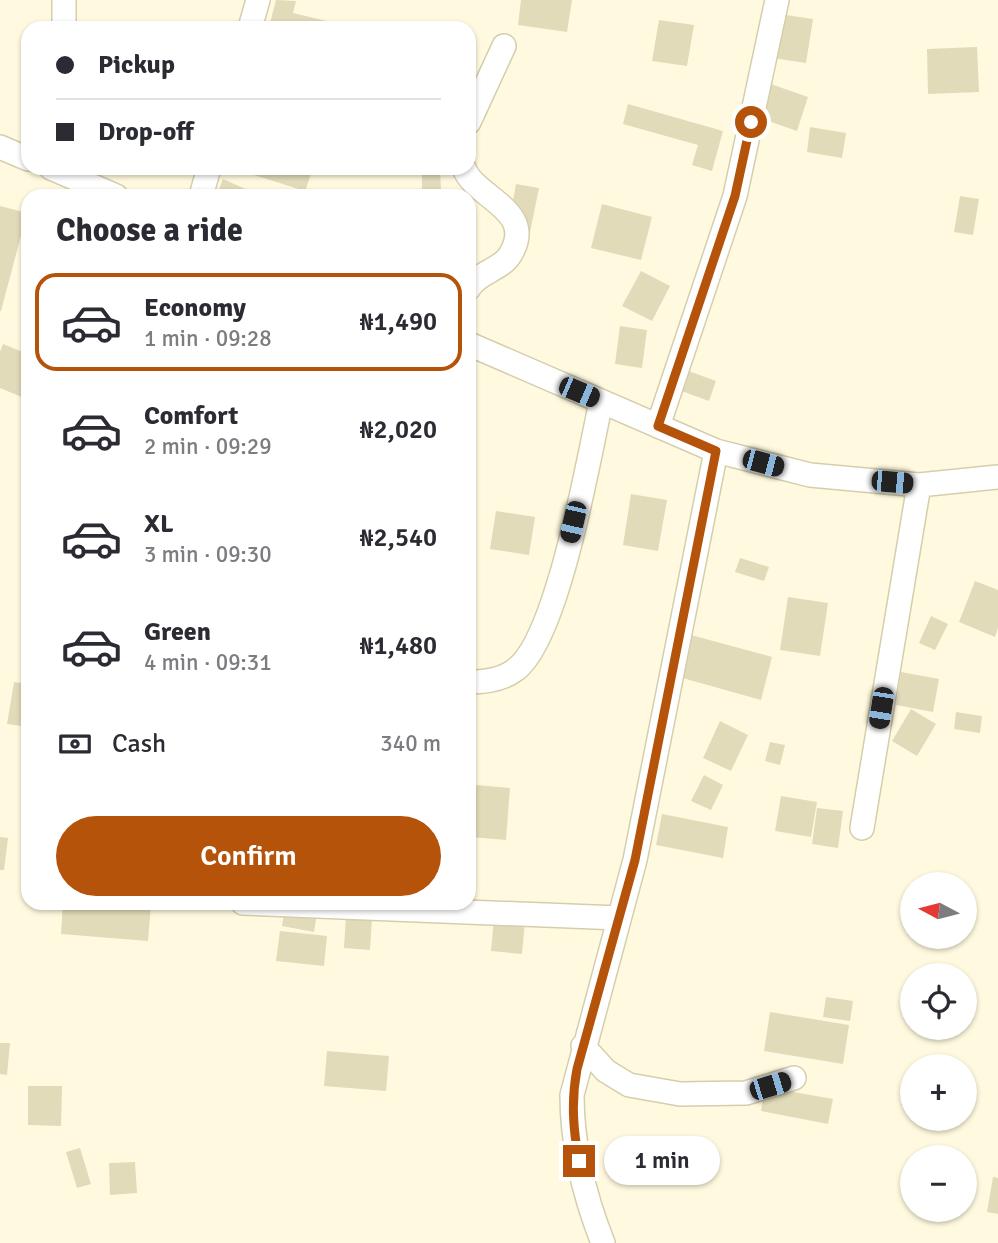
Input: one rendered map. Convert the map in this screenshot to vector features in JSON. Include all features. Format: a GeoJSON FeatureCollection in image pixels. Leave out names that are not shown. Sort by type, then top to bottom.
{"type":"FeatureCollection","features":[{"type":"Feature","properties":{"kind":"street"},"geometry":{"type":"LineString","coordinates":[[64,0],[64,21]]}},
{"type":"Feature","properties":{"kind":"street"},"geometry":{"type":"LineString","coordinates":[[252,21],[258,0]]}},
{"type":"Feature","properties":{"kind":"street"},"geometry":{"type":"LineString","coordinates":[[658,426],[735,196],[778,0]]}},
{"type":"Feature","properties":{"kind":"street"},"geometry":{"type":"LineString","coordinates":[[476,106],[503,46]]}},
{"type":"Feature","properties":{"kind":"street"},"geometry":{"type":"LineString","coordinates":[[0,147],[21,156]]}},
{"type":"Feature","properties":{"kind":"street"},"geometry":{"type":"LineString","coordinates":[[71,175],[101,189]]}},
{"type":"Feature","properties":{"kind":"street"},"geometry":{"type":"LineString","coordinates":[[468,175],[473,184],[510,214],[515,225],[513,249],[508,258],[476,279]]}},
{"type":"Feature","properties":{"kind":"street"},"geometry":{"type":"LineString","coordinates":[[476,347],[716,451],[810,475],[919,485],[998,477]]}},
{"type":"Feature","properties":{"kind":"street"},"geometry":{"type":"LineString","coordinates":[[476,681],[503,677],[516,670],[535,645],[568,546],[601,401]]}},
{"type":"Feature","properties":{"kind":"street"},"geometry":{"type":"LineString","coordinates":[[603,1243],[583,1187],[572,1123],[572,1095],[635,860],[716,451]]}},
{"type":"Feature","properties":{"kind":"street"},"geometry":{"type":"LineString","coordinates":[[862,828],[919,485]]}},
{"type":"Feature","properties":{"kind":"street"},"geometry":{"type":"LineString","coordinates":[[418,910],[619,918]]}},
{"type":"Feature","properties":{"kind":"street"},"geometry":{"type":"LineString","coordinates":[[583,1046],[606,1070],[629,1084],[680,1094],[747,1093],[794,1078]]}},
{"type":"Feature","properties":{"kind":"building"},"geometry":{"type":"Polygon","coordinates":[[[276,0],[296,1],[293,13],[327,21],[271,21],[276,0]]]}},
{"type":"Feature","properties":{"kind":"building"},"geometry":{"type":"Polygon","coordinates":[[[521,0],[572,0],[567,32],[518,25],[521,0]]]}},
{"type":"Feature","properties":{"kind":"building"},"geometry":{"type":"Polygon","coordinates":[[[779,14],[813,19],[806,63],[773,58],[779,14]]]}},
{"type":"Feature","properties":{"kind":"building"},"geometry":{"type":"Polygon","coordinates":[[[659,20],[694,25],[687,66],[652,61],[659,20]]]}},
{"type":"Feature","properties":{"kind":"building"},"geometry":{"type":"Polygon","coordinates":[[[977,47],[979,92],[928,94],[927,49],[977,47]]]}},
{"type":"Feature","properties":{"kind":"building"},"geometry":{"type":"Polygon","coordinates":[[[765,82],[808,97],[797,131],[754,116],[765,82]]]}},
{"type":"Feature","properties":{"kind":"building"},"geometry":{"type":"Polygon","coordinates":[[[628,104],[723,131],[712,171],[692,165],[698,145],[623,124],[628,104]]]}},
{"type":"Feature","properties":{"kind":"building"},"geometry":{"type":"Polygon","coordinates":[[[810,127],[846,133],[842,158],[807,152],[810,127]]]}},
{"type":"Feature","properties":{"kind":"building"},"geometry":{"type":"Polygon","coordinates":[[[254,175],[311,175],[306,189],[254,175]]]}},
{"type":"Feature","properties":{"kind":"building"},"geometry":{"type":"Polygon","coordinates":[[[422,175],[440,175],[441,189],[422,189],[422,175]]]}},
{"type":"Feature","properties":{"kind":"building"},"geometry":{"type":"Polygon","coordinates":[[[223,179],[245,189],[219,189],[223,179]]]}},
{"type":"Feature","properties":{"kind":"building"},"geometry":{"type":"Polygon","coordinates":[[[516,184],[539,188],[527,247],[505,243],[516,184]]]}},
{"type":"Feature","properties":{"kind":"building"},"geometry":{"type":"Polygon","coordinates":[[[960,196],[979,199],[973,235],[954,232],[960,196]]]}},
{"type":"Feature","properties":{"kind":"building"},"geometry":{"type":"Polygon","coordinates":[[[602,204],[652,217],[641,260],[591,248],[602,204]]]}},
{"type":"Feature","properties":{"kind":"building"},"geometry":{"type":"Polygon","coordinates":[[[0,206],[21,211],[21,236],[0,311],[0,206]]]}},
{"type":"Feature","properties":{"kind":"building"},"geometry":{"type":"Polygon","coordinates":[[[641,271],[670,286],[652,321],[622,306],[641,271]]]}},
{"type":"Feature","properties":{"kind":"building"},"geometry":{"type":"Polygon","coordinates":[[[620,326],[647,330],[642,368],[615,364],[620,326]]]}},
{"type":"Feature","properties":{"kind":"building"},"geometry":{"type":"Polygon","coordinates":[[[3,344],[21,351],[21,397],[0,388],[0,352],[3,344]]]}},
{"type":"Feature","properties":{"kind":"building"},"geometry":{"type":"Polygon","coordinates":[[[683,369],[716,381],[709,401],[676,389],[683,369]]]}},
{"type":"Feature","properties":{"kind":"building"},"geometry":{"type":"Polygon","coordinates":[[[631,494],[667,500],[658,551],[623,545],[631,494]]]}},
{"type":"Feature","properties":{"kind":"building"},"geometry":{"type":"Polygon","coordinates":[[[496,511],[535,517],[529,555],[490,549],[496,511]]]}},
{"type":"Feature","properties":{"kind":"building"},"geometry":{"type":"Polygon","coordinates":[[[740,558],[769,567],[764,581],[735,572],[740,558]]]}},
{"type":"Feature","properties":{"kind":"building"},"geometry":{"type":"Polygon","coordinates":[[[975,581],[998,590],[998,628],[995,637],[959,622],[975,581]]]}},
{"type":"Feature","properties":{"kind":"building"},"geometry":{"type":"Polygon","coordinates":[[[788,597],[828,603],[820,656],[780,650],[788,597]]]}},
{"type":"Feature","properties":{"kind":"building"},"geometry":{"type":"Polygon","coordinates":[[[931,616],[948,624],[935,650],[919,643],[931,616]]]}},
{"type":"Feature","properties":{"kind":"building"},"geometry":{"type":"Polygon","coordinates":[[[691,635],[772,657],[761,700],[679,677],[691,635]]]}},
{"type":"Feature","properties":{"kind":"building"},"geometry":{"type":"Polygon","coordinates":[[[901,672],[939,679],[933,712],[896,705],[901,672]]]}},
{"type":"Feature","properties":{"kind":"building"},"geometry":{"type":"Polygon","coordinates":[[[14,682],[21,683],[21,726],[7,724],[14,682]]]}},
{"type":"Feature","properties":{"kind":"building"},"geometry":{"type":"Polygon","coordinates":[[[911,709],[936,724],[917,756],[892,741],[911,709]]]}},
{"type":"Feature","properties":{"kind":"building"},"geometry":{"type":"Polygon","coordinates":[[[956,712],[982,716],[980,733],[954,729],[956,712]]]}},
{"type":"Feature","properties":{"kind":"building"},"geometry":{"type":"Polygon","coordinates":[[[720,721],[748,735],[731,771],[703,758],[720,721]]]}},
{"type":"Feature","properties":{"kind":"building"},"geometry":{"type":"Polygon","coordinates":[[[770,742],[785,745],[780,765],[765,761],[770,742]]]}},
{"type":"Feature","properties":{"kind":"building"},"geometry":{"type":"Polygon","coordinates":[[[704,775],[723,785],[711,810],[691,801],[704,775]]]}},
{"type":"Feature","properties":{"kind":"building"},"geometry":{"type":"Polygon","coordinates":[[[476,785],[510,788],[506,840],[476,837],[476,785]]]}},
{"type":"Feature","properties":{"kind":"building"},"geometry":{"type":"Polygon","coordinates":[[[781,796],[817,802],[811,837],[775,831],[781,796]]]}},
{"type":"Feature","properties":{"kind":"building"},"geometry":{"type":"Polygon","coordinates":[[[817,808],[843,811],[838,848],[812,844],[817,808]]]}},
{"type":"Feature","properties":{"kind":"building"},"geometry":{"type":"Polygon","coordinates":[[[662,814],[728,827],[723,858],[656,845],[662,814]]]}},
{"type":"Feature","properties":{"kind":"building"},"geometry":{"type":"Polygon","coordinates":[[[0,837],[8,838],[4,870],[0,870],[0,837]]]}},
{"type":"Feature","properties":{"kind":"building"},"geometry":{"type":"Polygon","coordinates":[[[495,907],[526,910],[522,954],[491,951],[495,907]]]}},
{"type":"Feature","properties":{"kind":"building"},"geometry":{"type":"Polygon","coordinates":[[[63,910],[151,910],[148,941],[61,934],[63,910]]]}},
{"type":"Feature","properties":{"kind":"building"},"geometry":{"type":"Polygon","coordinates":[[[285,910],[317,913],[314,932],[282,926],[285,910]]]}},
{"type":"Feature","properties":{"kind":"building"},"geometry":{"type":"Polygon","coordinates":[[[346,915],[372,917],[370,950],[344,948],[346,915]]]}},
{"type":"Feature","properties":{"kind":"building"},"geometry":{"type":"Polygon","coordinates":[[[280,931],[327,936],[324,966],[276,961],[280,931]]]}},
{"type":"Feature","properties":{"kind":"building"},"geometry":{"type":"Polygon","coordinates":[[[826,997],[853,1001],[850,1021],[823,1017],[826,997]]]}},
{"type":"Feature","properties":{"kind":"building"},"geometry":{"type":"Polygon","coordinates":[[[770,1012],[849,1025],[843,1064],[764,1051],[770,1012]]]}},
{"type":"Feature","properties":{"kind":"building"},"geometry":{"type":"Polygon","coordinates":[[[0,1043],[10,1043],[7,1075],[0,1074],[0,1043]]]}},
{"type":"Feature","properties":{"kind":"building"},"geometry":{"type":"Polygon","coordinates":[[[327,1051],[389,1056],[386,1091],[324,1086],[327,1051]]]}},
{"type":"Feature","properties":{"kind":"building"},"geometry":{"type":"Polygon","coordinates":[[[28,1086],[62,1086],[61,1126],[28,1125],[28,1086]]]}},
{"type":"Feature","properties":{"kind":"building"},"geometry":{"type":"Polygon","coordinates":[[[765,1087],[833,1099],[828,1124],[761,1111],[765,1087]]]}},
{"type":"Feature","properties":{"kind":"building"},"geometry":{"type":"Polygon","coordinates":[[[80,1148],[91,1184],[77,1188],[66,1152],[80,1148]]]}},
{"type":"Feature","properties":{"kind":"building"},"geometry":{"type":"Polygon","coordinates":[[[135,1162],[137,1193],[110,1195],[109,1163],[135,1162]]]}},
{"type":"Feature","properties":{"kind":"building"},"geometry":{"type":"Polygon","coordinates":[[[993,1177],[998,1178],[998,1214],[987,1212],[993,1177]]]}},
{"type":"Feature","properties":{"kind":"route"},"geometry":{"type":"LineString","coordinates":[[579,1161],[572,1123],[572,1095],[577,1069],[635,860],[716,451],[658,426],[735,196],[751,122]]}}]}
